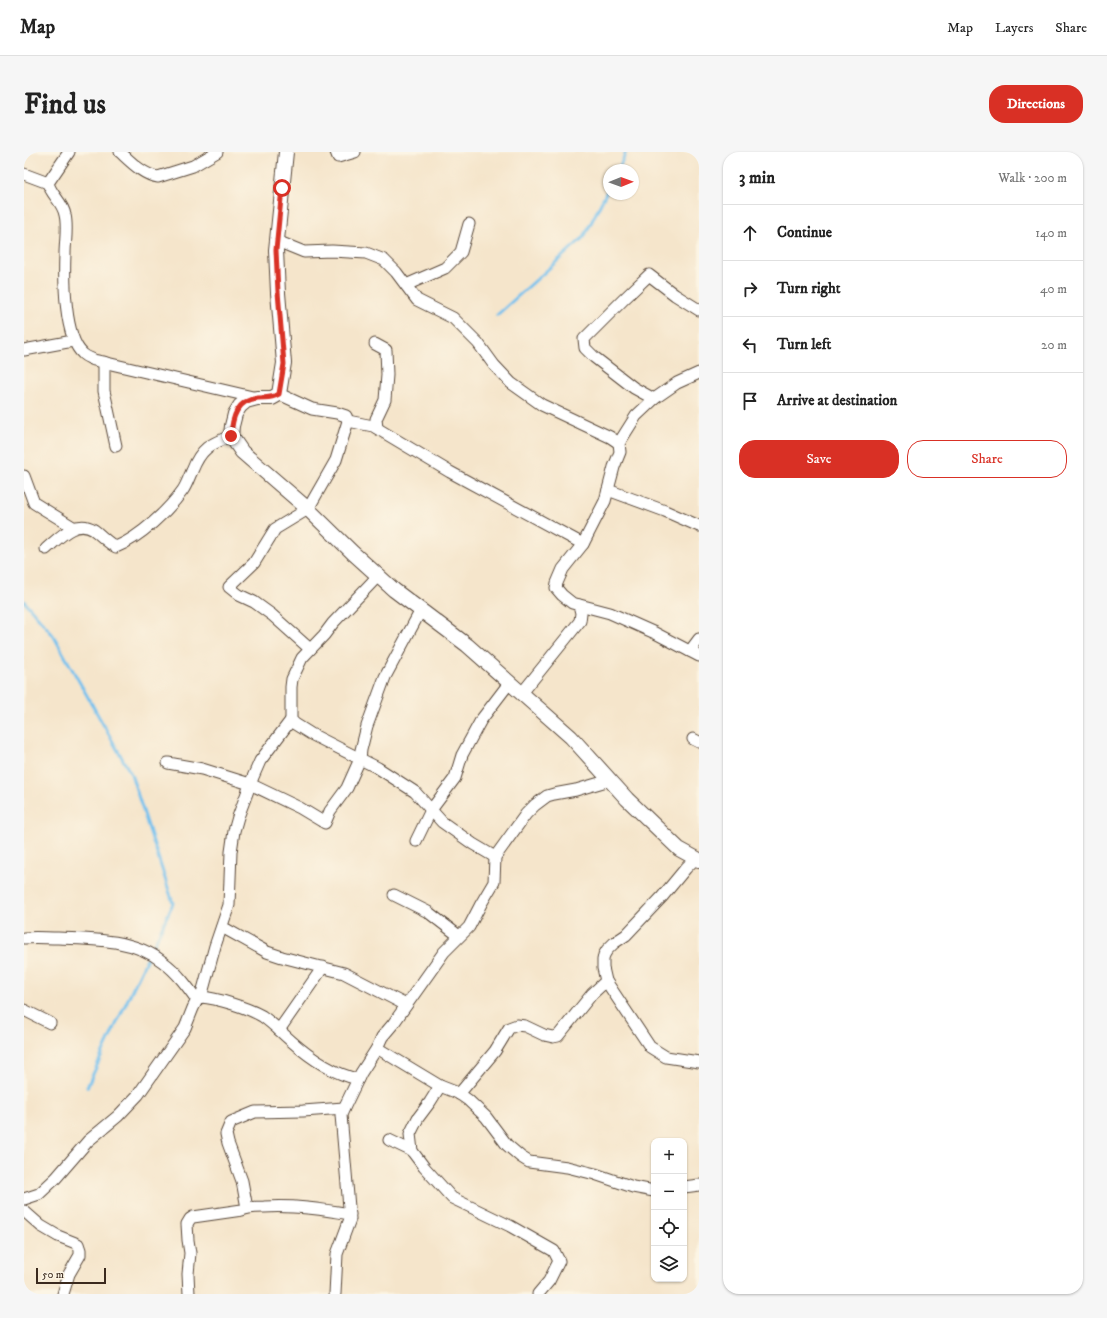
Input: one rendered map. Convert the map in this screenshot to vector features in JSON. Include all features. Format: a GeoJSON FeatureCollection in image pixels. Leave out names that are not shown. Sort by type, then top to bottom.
{"type":"FeatureCollection","features":[{"type":"Feature","properties":{"kind":"street"},"geometry":{"type":"LineString","coordinates":[[69,152],[48,183],[49,188],[61,203],[65,214],[66,230],[64,270],[68,316],[73,341],[84,355],[104,362],[257,398],[272,398],[279,394]]}},
{"type":"Feature","properties":{"kind":"street"},"geometry":{"type":"LineString","coordinates":[[120,152],[140,169],[152,176],[158,177],[193,166],[217,152]]}},
{"type":"Feature","properties":{"kind":"street"},"geometry":{"type":"LineString","coordinates":[[279,394],[284,364],[276,250],[286,152]]}},
{"type":"Feature","properties":{"kind":"street"},"geometry":{"type":"LineString","coordinates":[[336,152],[338,157],[355,152]]}},
{"type":"Feature","properties":{"kind":"street"},"geometry":{"type":"LineString","coordinates":[[24,174],[48,183]]}},
{"type":"Feature","properties":{"kind":"street"},"geometry":{"type":"LineString","coordinates":[[406,285],[444,268],[461,252],[469,224]]}},
{"type":"Feature","properties":{"kind":"street"},"geometry":{"type":"LineString","coordinates":[[277,241],[304,252],[332,251],[366,253],[384,260],[396,272],[417,300],[453,318],[478,343],[494,365],[511,383],[542,405],[610,437],[619,443]]}},
{"type":"Feature","properties":{"kind":"street"},"geometry":{"type":"LineString","coordinates":[[654,399],[634,388],[594,357],[585,348],[584,339],[649,275],[675,295],[699,310]]}},
{"type":"Feature","properties":{"kind":"street"},"geometry":{"type":"LineString","coordinates":[[24,350],[73,341]]}},
{"type":"Feature","properties":{"kind":"street"},"geometry":{"type":"LineString","coordinates":[[375,344],[386,350],[387,376],[385,400],[376,419],[377,428]]}},
{"type":"Feature","properties":{"kind":"street"},"geometry":{"type":"LineString","coordinates":[[104,362],[104,391],[116,446]]}},
{"type":"Feature","properties":{"kind":"street"},"geometry":{"type":"LineString","coordinates":[[699,373],[677,383],[654,399],[636,416],[619,443],[620,452],[614,467],[605,501],[583,544],[563,569],[556,588],[562,595],[582,609],[610,613],[654,632],[694,653],[699,639]]}},
{"type":"Feature","properties":{"kind":"street"},"geometry":{"type":"LineString","coordinates":[[228,391],[239,407]]}},
{"type":"Feature","properties":{"kind":"street"},"geometry":{"type":"LineString","coordinates":[[279,394],[312,408],[346,416],[348,421],[336,460],[308,509],[275,529],[254,563],[229,587],[239,595],[254,602],[272,615],[310,649]]}},
{"type":"Feature","properties":{"kind":"street"},"geometry":{"type":"LineString","coordinates":[[257,398],[246,401],[234,414],[231,436],[242,452],[308,509],[394,590],[467,645],[510,682],[571,737],[627,799],[679,849],[697,859],[686,868],[662,897],[631,930],[607,950],[604,955],[603,968],[606,981],[650,1047],[666,1058],[699,1062]]}},
{"type":"Feature","properties":{"kind":"street"},"geometry":{"type":"LineString","coordinates":[[348,421],[377,428],[450,472],[583,544]]}},
{"type":"Feature","properties":{"kind":"street"},"geometry":{"type":"LineString","coordinates":[[46,549],[73,527],[85,526],[92,529],[116,547],[124,543],[142,532],[184,489],[200,454],[209,445],[231,436]]}},
{"type":"Feature","properties":{"kind":"street"},"geometry":{"type":"LineString","coordinates":[[24,476],[34,503],[73,527]]}},
{"type":"Feature","properties":{"kind":"street"},"geometry":{"type":"LineString","coordinates":[[608,490],[665,511],[699,526]]}},
{"type":"Feature","properties":{"kind":"street"},"geometry":{"type":"LineString","coordinates":[[24,1200],[39,1194],[56,1178],[88,1141],[118,1116],[138,1095],[185,1028],[199,999],[229,905],[231,852],[234,830],[250,784],[260,762],[291,720],[290,692],[292,679],[302,658],[378,576]]}},
{"type":"Feature","properties":{"kind":"street"},"geometry":{"type":"LineString","coordinates":[[522,693],[580,621],[582,609]]}},
{"type":"Feature","properties":{"kind":"street"},"geometry":{"type":"LineString","coordinates":[[168,763],[202,769],[250,784],[300,808],[325,823],[330,811],[347,788],[360,759],[368,726],[385,677],[421,610]]}},
{"type":"Feature","properties":{"kind":"street"},"geometry":{"type":"LineString","coordinates":[[416,841],[431,810],[455,778],[462,755],[481,720],[510,682]]}},
{"type":"Feature","properties":{"kind":"street"},"geometry":{"type":"LineString","coordinates":[[291,720],[311,734],[378,768],[416,792],[442,822],[473,844],[495,857]]}},
{"type":"Feature","properties":{"kind":"street"},"geometry":{"type":"LineString","coordinates":[[335,1294],[337,1254],[350,1219],[341,1116],[358,1079],[382,1038],[444,952],[469,927],[494,882],[495,857],[526,814],[547,796],[576,790],[610,780]]}},
{"type":"Feature","properties":{"kind":"street"},"geometry":{"type":"LineString","coordinates":[[394,895],[428,912],[459,936]]}},
{"type":"Feature","properties":{"kind":"street"},"geometry":{"type":"LineString","coordinates":[[222,927],[267,952],[344,973],[406,1005]]}},
{"type":"Feature","properties":{"kind":"street"},"geometry":{"type":"LineString","coordinates":[[24,938],[89,939],[132,946],[163,961],[181,978],[199,999]]}},
{"type":"Feature","properties":{"kind":"street"},"geometry":{"type":"LineString","coordinates":[[279,1030],[323,967]]}},
{"type":"Feature","properties":{"kind":"street"},"geometry":{"type":"LineString","coordinates":[[459,1094],[495,1050],[509,1028],[517,1025],[525,1026],[544,1035],[553,1037],[558,1036],[592,994],[606,981]]}},
{"type":"Feature","properties":{"kind":"street"},"geometry":{"type":"LineString","coordinates":[[199,999],[209,997],[250,1010],[262,1016],[307,1055],[328,1067],[358,1079]]}},
{"type":"Feature","properties":{"kind":"street"},"geometry":{"type":"LineString","coordinates":[[24,1010],[50,1023]]}},
{"type":"Feature","properties":{"kind":"street"},"geometry":{"type":"LineString","coordinates":[[377,1048],[440,1086],[459,1094],[486,1117],[507,1145],[529,1162],[567,1167],[595,1174],[633,1187],[651,1190]]}},
{"type":"Feature","properties":{"kind":"street"},"geometry":{"type":"LineString","coordinates":[[412,1151],[410,1134],[418,1118],[440,1086]]}},
{"type":"Feature","properties":{"kind":"street"},"geometry":{"type":"LineString","coordinates":[[248,1208],[242,1181],[226,1134],[231,1122],[255,1112],[344,1108]]}},
{"type":"Feature","properties":{"kind":"street"},"geometry":{"type":"LineString","coordinates":[[389,1140],[412,1151],[424,1167],[452,1198],[510,1226],[554,1251],[559,1261],[549,1281],[538,1294]]}},
{"type":"Feature","properties":{"kind":"street"},"geometry":{"type":"LineString","coordinates":[[687,1187],[699,1185]]}},
{"type":"Feature","properties":{"kind":"street"},"geometry":{"type":"LineString","coordinates":[[189,1294],[188,1274],[190,1253],[187,1224],[193,1217],[248,1208],[280,1205],[318,1208],[350,1214]]}},
{"type":"Feature","properties":{"kind":"street"},"geometry":{"type":"LineString","coordinates":[[24,1211],[41,1226],[58,1236],[78,1244],[80,1255],[69,1274],[63,1294]]}},
{"type":"Feature","properties":{"kind":"waterway"},"geometry":{"type":"LineString","coordinates":[[621,164],[626,152]]}},
{"type":"Feature","properties":{"kind":"waterway"},"geometry":{"type":"LineString","coordinates":[[497,315],[584,237],[603,199]]}},
{"type":"Feature","properties":{"kind":"waterway"},"geometry":{"type":"LineString","coordinates":[[24,601],[53,635],[131,774],[173,903],[151,951]]}},
{"type":"Feature","properties":{"kind":"waterway"},"geometry":{"type":"LineString","coordinates":[[87,1087],[148,956]]}},
{"type":"Feature","properties":{"kind":"route"},"geometry":{"type":"LineString","coordinates":[[231,436],[234,414],[240,406],[246,401],[257,398],[272,398],[279,394],[281,387],[284,364],[276,250],[282,188]]}}]}
